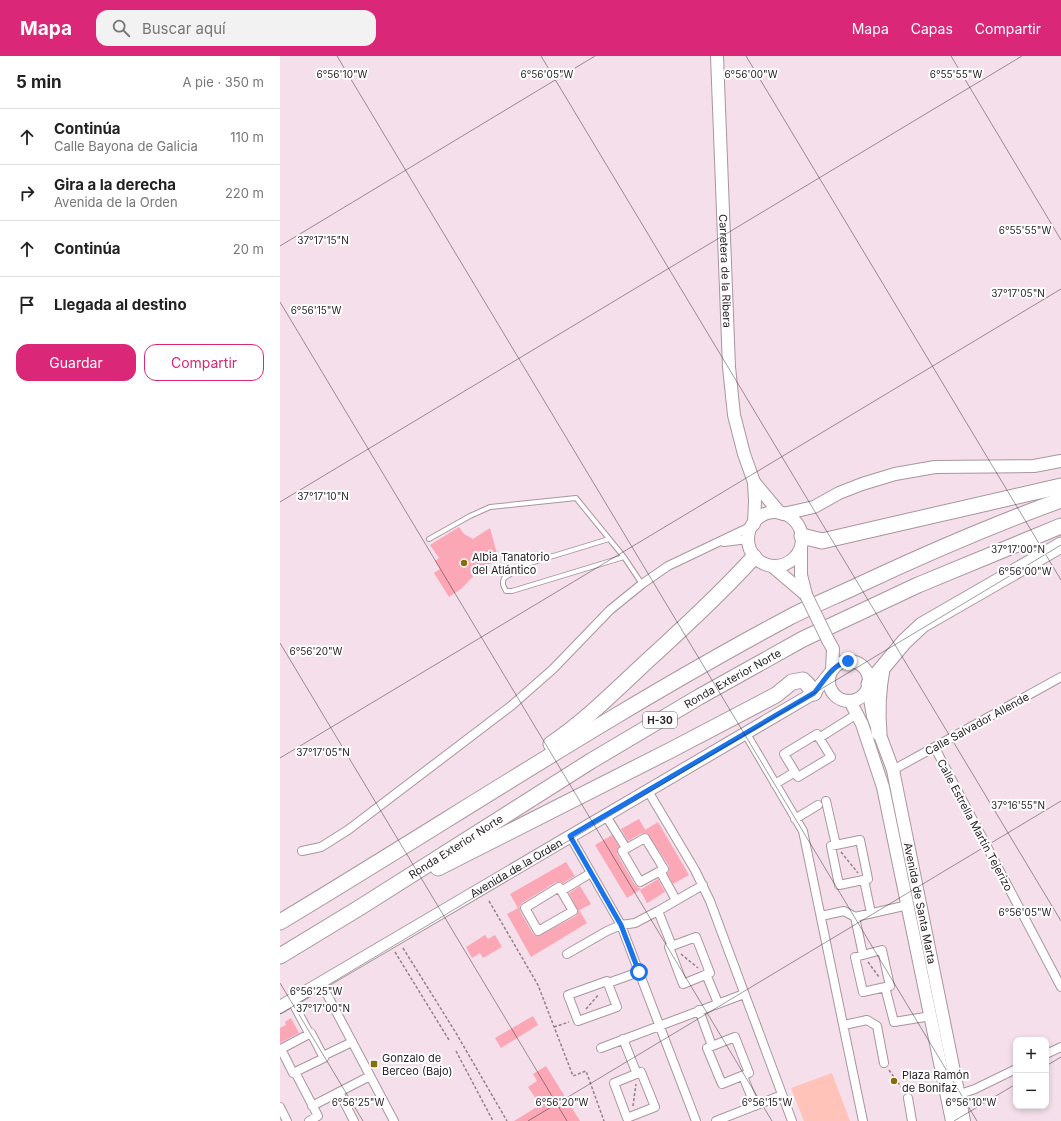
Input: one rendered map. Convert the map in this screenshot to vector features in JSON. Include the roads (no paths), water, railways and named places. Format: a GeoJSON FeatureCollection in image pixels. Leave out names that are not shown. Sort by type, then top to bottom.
{"type":"FeatureCollection","features":[{"type":"Feature","properties":{"kind":"highway"},"geometry":{"type":"LineString","coordinates":[[800,537],[822,541],[1061,486]]}},
{"type":"Feature","properties":{"kind":"highway","name":"H-30"},"geometry":{"type":"LineString","coordinates":[[280,922],[596,728],[697,668],[793,616],[980,531],[1061,500]]}},
{"type":"Feature","properties":{"kind":"highway","name":"Ronda Exterior Norte"},"geometry":{"type":"LineString","coordinates":[[280,956],[359,908],[591,761],[692,701],[803,639],[918,585],[1061,526]]}},
{"type":"Feature","properties":{"kind":"highway"},"geometry":{"type":"LineString","coordinates":[[868,686],[904,642],[922,625],[1061,545]]}},
{"type":"Feature","properties":{"kind":"highway"},"geometry":{"type":"LineString","coordinates":[[438,825],[515,767],[564,735],[604,702],[724,590],[754,557]]}},
{"type":"Feature","properties":{"kind":"highway"},"geometry":{"type":"LineString","coordinates":[[879,734],[877,712],[878,692],[882,668]]}},
{"type":"Feature","properties":{"kind":"highway"},"geometry":{"type":"LineString","coordinates":[[359,908],[692,739],[776,695],[792,682],[803,680],[814,693]]}},
{"type":"Feature","properties":{"kind":"street","name":"Carretera de la Ribera"},"geometry":{"type":"LineString","coordinates":[[716,56],[728,367],[734,415],[744,454],[754,482]]}},
{"type":"Feature","properties":{"kind":"street"},"geometry":{"type":"LineString","coordinates":[[806,595],[772,566],[759,561],[754,557],[751,551],[748,539],[750,531],[759,518],[766,514],[782,513],[814,507],[839,493],[895,474],[935,468],[1034,466],[1061,461]]}},
{"type":"Feature","properties":{"kind":"street"},"geometry":{"type":"LineString","coordinates":[[754,482],[782,513],[794,520],[800,537],[801,575],[806,595],[830,645],[848,661]]}},
{"type":"Feature","properties":{"kind":"street"},"geometry":{"type":"LineString","coordinates":[[753,525],[755,501],[754,482]]}},
{"type":"Feature","properties":{"kind":"street"},"geometry":{"type":"LineString","coordinates":[[772,566],[781,566],[796,557],[800,537],[814,507]]}},
{"type":"Feature","properties":{"kind":"street"},"geometry":{"type":"LineString","coordinates":[[302,851],[321,847],[348,830],[511,706],[553,669],[610,610],[642,584],[668,566],[753,525]]}},
{"type":"Feature","properties":{"kind":"street"},"geometry":{"type":"LineString","coordinates":[[717,543],[748,539]]}},
{"type":"Feature","properties":{"kind":"street"},"geometry":{"type":"LineString","coordinates":[[830,645],[830,687],[834,695],[845,700]]}},
{"type":"Feature","properties":{"kind":"street"},"geometry":{"type":"LineString","coordinates":[[814,693],[845,700],[857,699],[864,694],[868,686],[868,675],[864,667],[857,662],[848,661],[840,663],[831,672]]}},
{"type":"Feature","properties":{"kind":"street","name":"Avenida de la Orden"},"geometry":{"type":"LineString","coordinates":[[280,1008],[814,693],[831,672]]}},
{"type":"Feature","properties":{"kind":"street","name":"Calle Salvador Allende"},"geometry":{"type":"LineString","coordinates":[[893,770],[1061,677]]}},
{"type":"Feature","properties":{"kind":"street","name":"Avenida de Santa Marta"},"geometry":{"type":"LineString","coordinates":[[868,686],[873,716],[893,770],[960,1094],[964,1121]]}},
{"type":"Feature","properties":{"kind":"street","name":"Avenida de Santa Marta"},"geometry":{"type":"LineString","coordinates":[[845,700],[857,714],[873,755],[883,787],[952,1121]]}},
{"type":"Feature","properties":{"kind":"street"},"geometry":{"type":"LineString","coordinates":[[819,738],[857,714]]}},
{"type":"Feature","properties":{"kind":"street"},"geometry":{"type":"LineString","coordinates":[[746,734],[803,831],[863,1121]]}},
{"type":"Feature","properties":{"kind":"street"},"geometry":{"type":"LineString","coordinates":[[817,734],[819,738],[831,757],[798,777],[784,754],[817,734]]}},
{"type":"Feature","properties":{"kind":"street","name":"Calle Estrella Martín Tejerizo"},"geometry":{"type":"LineString","coordinates":[[935,748],[1061,987]]}},
{"type":"Feature","properties":{"kind":"street"},"geometry":{"type":"LineString","coordinates":[[775,784],[795,772]]}},
{"type":"Feature","properties":{"kind":"street"},"geometry":{"type":"LineString","coordinates":[[648,791],[710,901],[792,1121]]}},
{"type":"Feature","properties":{"kind":"street"},"geometry":{"type":"LineString","coordinates":[[826,801],[836,845]]}},
{"type":"Feature","properties":{"kind":"street"},"geometry":{"type":"LineString","coordinates":[[795,819],[818,805]]}},
{"type":"Feature","properties":{"kind":"street"},"geometry":{"type":"LineString","coordinates":[[606,816],[626,848]]}},
{"type":"Feature","properties":{"kind":"street"},"geometry":{"type":"LineString","coordinates":[[570,836],[621,925],[696,1121]]}},
{"type":"Feature","properties":{"kind":"street"},"geometry":{"type":"LineString","coordinates":[[645,838],[664,869],[640,882],[622,851],[626,848],[645,838]]}},
{"type":"Feature","properties":{"kind":"street"},"geometry":{"type":"LineString","coordinates":[[860,840],[868,879],[839,885],[831,846],[836,845],[860,840]]}},
{"type":"Feature","properties":{"kind":"street"},"geometry":{"type":"LineString","coordinates":[[660,871],[676,900]]}},
{"type":"Feature","properties":{"kind":"street"},"geometry":{"type":"LineString","coordinates":[[561,890],[591,873]]}},
{"type":"Feature","properties":{"kind":"street"},"geometry":{"type":"LineString","coordinates":[[864,880],[871,913]]}},
{"type":"Feature","properties":{"kind":"street"},"geometry":{"type":"LineString","coordinates":[[567,954],[607,931],[621,925],[635,923],[702,885]]}},
{"type":"Feature","properties":{"kind":"street"},"geometry":{"type":"LineString","coordinates":[[559,887],[561,890],[573,911],[538,931],[525,908],[559,887]]}},
{"type":"Feature","properties":{"kind":"street"},"geometry":{"type":"LineString","coordinates":[[821,916],[844,911],[855,917],[908,905]]}},
{"type":"Feature","properties":{"kind":"street"},"geometry":{"type":"LineString","coordinates":[[658,911],[672,946]]}},
{"type":"Feature","properties":{"kind":"street"},"geometry":{"type":"LineString","coordinates":[[855,917],[863,955]]}},
{"type":"Feature","properties":{"kind":"street"},"geometry":{"type":"LineString","coordinates":[[696,936],[710,973],[683,984],[669,947],[672,946],[696,936]]}},
{"type":"Feature","properties":{"kind":"street"},"geometry":{"type":"LineString","coordinates":[[882,950],[890,986],[863,992],[855,956],[863,955],[882,950]]}},
{"type":"Feature","properties":{"kind":"street"},"geometry":{"type":"LineString","coordinates":[[608,983],[617,1007],[578,1021],[568,995],[607,981],[608,983],[639,972]]}},
{"type":"Feature","properties":{"kind":"street"},"geometry":{"type":"LineString","coordinates":[[706,974],[718,1003]]}},
{"type":"Feature","properties":{"kind":"street"},"geometry":{"type":"LineString","coordinates":[[321,983],[394,1121]]}},
{"type":"Feature","properties":{"kind":"street"},"geometry":{"type":"LineString","coordinates":[[885,987],[894,1022],[931,1016]]}},
{"type":"Feature","properties":{"kind":"street"},"geometry":{"type":"LineString","coordinates":[[602,1048],[744,994]]}},
{"type":"Feature","properties":{"kind":"street"},"geometry":{"type":"LineString","coordinates":[[292,1001],[310,1035],[312,1034],[323,1056]]}},
{"type":"Feature","properties":{"kind":"street"},"geometry":{"type":"LineString","coordinates":[[699,1010],[712,1046]]}},
{"type":"Feature","properties":{"kind":"street"},"geometry":{"type":"LineString","coordinates":[[844,1025],[867,1020],[877,1026],[884,1063]]}},
{"type":"Feature","properties":{"kind":"street"},"geometry":{"type":"LineString","coordinates":[[309,1121],[318,1116],[295,1072],[293,1073],[280,1049],[310,1035]]}},
{"type":"Feature","properties":{"kind":"street"},"geometry":{"type":"LineString","coordinates":[[735,1037],[749,1074],[722,1084],[707,1048],[712,1046],[735,1037]]}},
{"type":"Feature","properties":{"kind":"street"},"geometry":{"type":"LineString","coordinates":[[623,1039],[637,1074]]}},
{"type":"Feature","properties":{"kind":"street"},"geometry":{"type":"LineString","coordinates":[[295,1072],[352,1042]]}},
{"type":"Feature","properties":{"kind":"street"},"geometry":{"type":"LineString","coordinates":[[1049,1053],[1061,1047]]}},
{"type":"Feature","properties":{"kind":"street"},"geometry":{"type":"LineString","coordinates":[[960,1094],[975,1090],[1013,1071]]}},
{"type":"Feature","properties":{"kind":"street"},"geometry":{"type":"LineString","coordinates":[[641,1072],[655,1107],[633,1119],[627,1118],[614,1083],[637,1074],[641,1072]]}},
{"type":"Feature","properties":{"kind":"street"},"geometry":{"type":"LineString","coordinates":[[312,1106],[370,1076]]}},
{"type":"Feature","properties":{"kind":"street"},"geometry":{"type":"LineString","coordinates":[[743,1076],[755,1106]]}},
{"type":"Feature","properties":{"kind":"street"},"geometry":{"type":"LineString","coordinates":[[339,1092],[354,1121]]}},
{"type":"Feature","properties":{"kind":"street"},"geometry":{"type":"LineString","coordinates":[[716,1121],[782,1095]]}},
{"type":"Feature","properties":{"kind":"street"},"geometry":{"type":"LineString","coordinates":[[908,1098],[912,1121]]}},
{"type":"Feature","properties":{"kind":"street"},"geometry":{"type":"LineString","coordinates":[[280,1107],[288,1121]]}},
{"type":"Feature","properties":{"kind":"lane"},"geometry":{"type":"LineString","coordinates":[[429,539],[470,516],[490,507],[576,498],[624,557],[642,584]]}},
{"type":"Feature","properties":{"kind":"lane"},"geometry":{"type":"LineString","coordinates":[[609,539],[527,564],[504,578],[502,582],[503,586],[506,591],[512,591],[624,557]]}},
{"type":"Feature","properties":{"kind":"place","name":"Albia Tanatorio del Atlántico"},"geometry":{"type":"Point","coordinates":[464,563]}},
{"type":"Feature","properties":{"kind":"place","name":"Gonzalo de Berceo (Bajo)"},"geometry":{"type":"Point","coordinates":[374,1064]}},
{"type":"Feature","properties":{"kind":"place","name":"Plaza Ramón de Bonifaz"},"geometry":{"type":"Point","coordinates":[894,1081]}}]}
